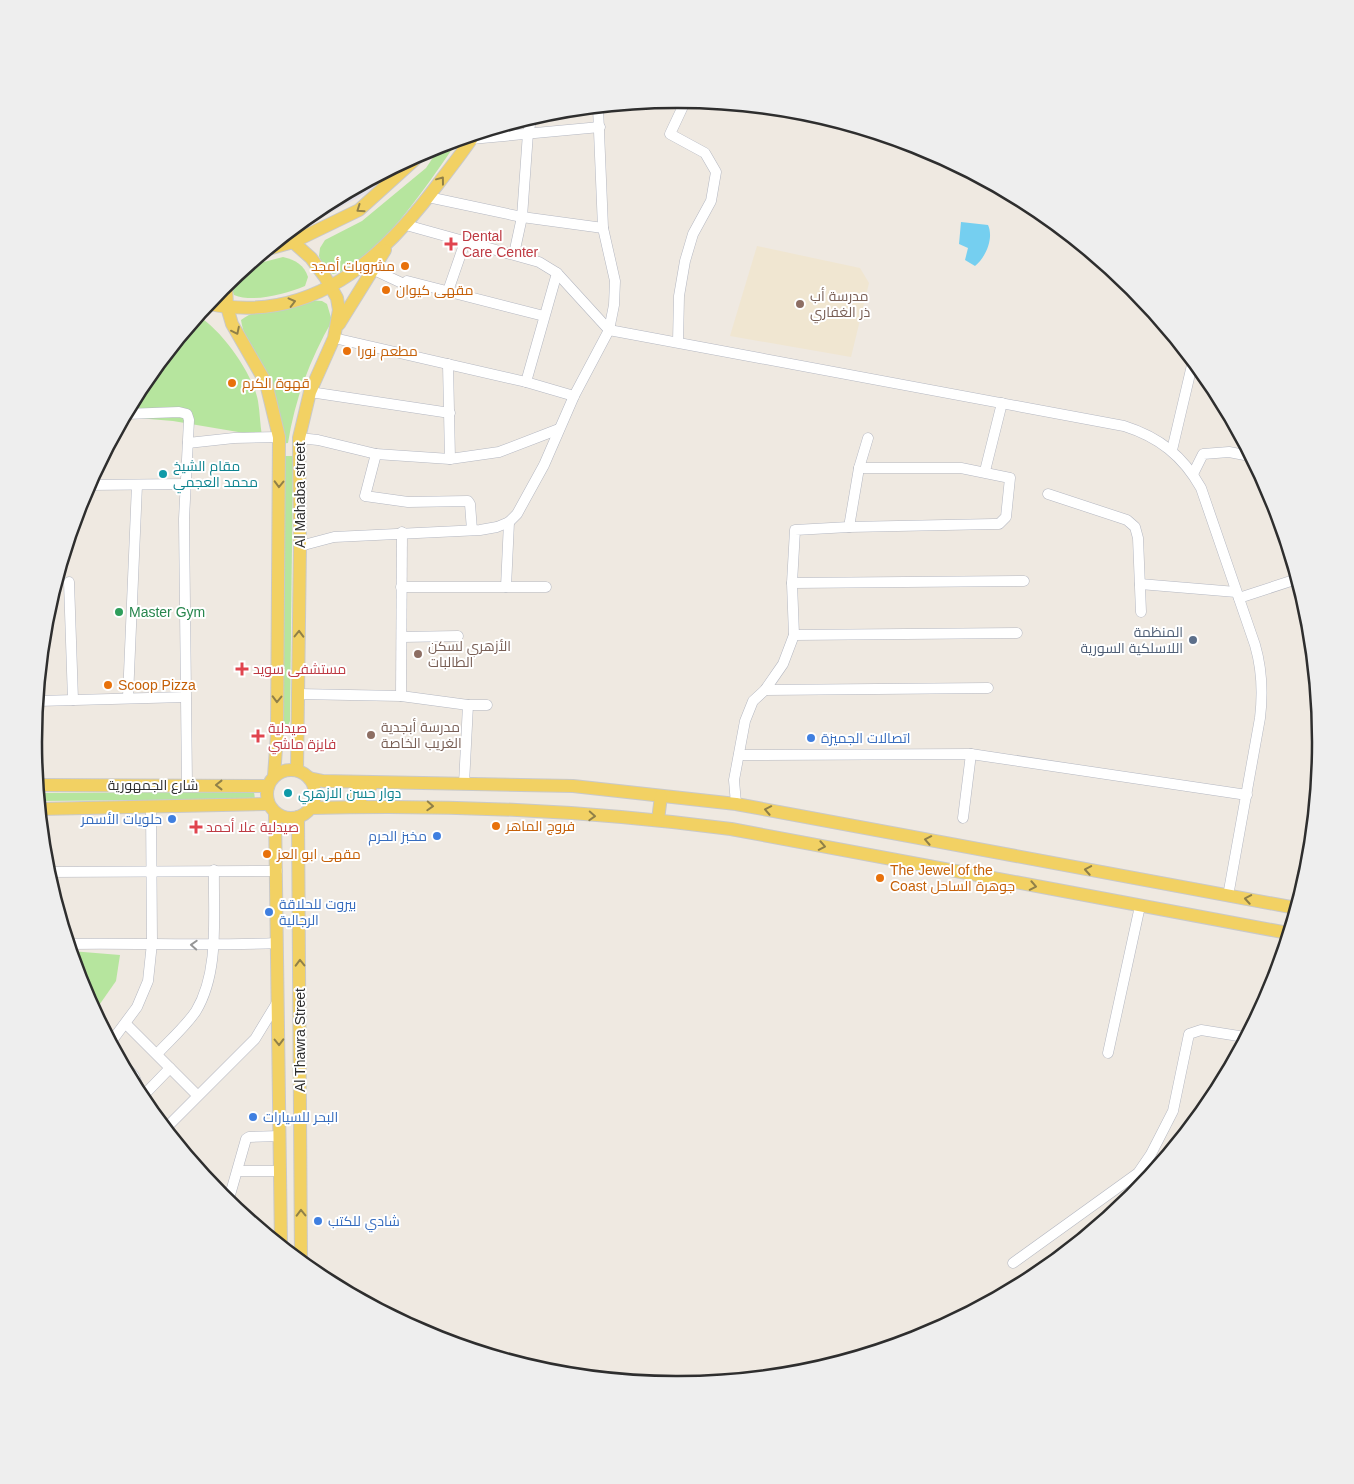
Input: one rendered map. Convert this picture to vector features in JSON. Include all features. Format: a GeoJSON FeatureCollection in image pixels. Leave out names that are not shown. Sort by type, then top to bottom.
{"type":"FeatureCollection","features":[{"type":"Feature","properties":{"kind":"main road"},"geometry":{"type":"LineString","coordinates":[[217,305],[227,307],[282,305],[306,298],[331,287],[368,262],[406,226],[469,143]]}},
{"type":"Feature","properties":{"kind":"main road"},"geometry":{"type":"LineString","coordinates":[[284,244],[359,210],[404,170]]}},
{"type":"Feature","properties":{"kind":"main road"},"geometry":{"type":"LineString","coordinates":[[336,332],[393,238]]}},
{"type":"Feature","properties":{"kind":"main road","name":"Al Mahaba street"},"geometry":{"type":"LineString","coordinates":[[293,242],[311,258],[331,287],[340,310],[336,332],[310,392],[299,438],[300,546],[297,770]]}},
{"type":"Feature","properties":{"kind":"main road","name":"Al Mahaba street"},"geometry":{"type":"LineString","coordinates":[[226,295],[227,307],[241,340],[266,383],[279,438],[277,735],[271,781]]}},
{"type":"Feature","properties":{"kind":"main road"},"geometry":{"type":"LineString","coordinates":[[279,453],[287,451],[298,454]]}},
{"type":"Feature","properties":{"kind":"main road"},"geometry":{"type":"LineString","coordinates":[[277,735],[285,739],[298,736]]}},
{"type":"Feature","properties":{"kind":"main road"},"geometry":{"type":"LineString","coordinates":[[1282,932],[731,829],[658,820],[424,806],[311,808],[298,817],[282,817],[272,808],[271,781],[284,770],[297,770],[309,778],[323,781],[573,786],[736,804],[1290,907]]}},
{"type":"Feature","properties":{"kind":"main road"},"geometry":{"type":"LineString","coordinates":[[309,778],[315,792],[311,808]]}},
{"type":"Feature","properties":{"kind":"main road","name":"شارع الجمهورية"},"geometry":{"type":"LineString","coordinates":[[44,785],[187,785],[271,781]]}},
{"type":"Feature","properties":{"kind":"main road"},"geometry":{"type":"LineString","coordinates":[[363,806],[355,795],[358,788],[396,783]]}},
{"type":"Feature","properties":{"kind":"main road"},"geometry":{"type":"LineString","coordinates":[[658,820],[661,796]]}},
{"type":"Feature","properties":{"kind":"main road","name":"شارع الجمهورية"},"geometry":{"type":"LineString","coordinates":[[46,808],[151,806],[272,808]]}},
{"type":"Feature","properties":{"kind":"main road","name":"Al Thawra Street"},"geometry":{"type":"LineString","coordinates":[[272,808],[278,943],[281,1237]]}},
{"type":"Feature","properties":{"kind":"main road","name":"Al Thawra Street"},"geometry":{"type":"LineString","coordinates":[[298,817],[301,1253]]}},
{"type":"Feature","properties":{"kind":"main road"},"geometry":{"type":"LineString","coordinates":[[280,1120],[290,1122],[300,1119]]}},
{"type":"Feature","properties":{"kind":"main road"},"geometry":{"type":"LineString","coordinates":[[280,1154],[290,1150],[300,1151]]}},
{"type":"Feature","properties":{"kind":"street"},"geometry":{"type":"LineString","coordinates":[[678,342],[679,296],[685,261],[693,234],[711,200],[716,172],[705,153],[670,134],[682,108]]}},
{"type":"Feature","properties":{"kind":"street"},"geometry":{"type":"LineString","coordinates":[[300,546],[334,537],[402,532],[472,530],[496,527],[509,522],[517,514],[544,465],[574,396],[609,330],[614,305],[615,281],[604,228],[599,113]]}},
{"type":"Feature","properties":{"kind":"street"},"geometry":{"type":"LineString","coordinates":[[514,254],[522,217],[530,125]]}},
{"type":"Feature","properties":{"kind":"street"},"geometry":{"type":"LineString","coordinates":[[491,136],[600,127]]}},
{"type":"Feature","properties":{"kind":"street"},"geometry":{"type":"LineString","coordinates":[[428,197],[522,217],[604,228]]}},
{"type":"Feature","properties":{"kind":"street"},"geometry":{"type":"LineString","coordinates":[[406,226],[539,262],[557,273],[609,330],[1124,426],[1150,436],[1172,450],[1193,474],[1205,500],[1258,656],[1262,680],[1261,712],[1228,896]]}},
{"type":"Feature","properties":{"kind":"street"},"geometry":{"type":"LineString","coordinates":[[448,291],[464,242]]}},
{"type":"Feature","properties":{"kind":"street"},"geometry":{"type":"LineString","coordinates":[[374,270],[404,284],[407,281],[544,316]]}},
{"type":"Feature","properties":{"kind":"street"},"geometry":{"type":"LineString","coordinates":[[526,382],[557,273]]}},
{"type":"Feature","properties":{"kind":"street"},"geometry":{"type":"LineString","coordinates":[[336,332],[448,364],[526,382],[574,396]]}},
{"type":"Feature","properties":{"kind":"street"},"geometry":{"type":"LineString","coordinates":[[448,364],[450,459]]}},
{"type":"Feature","properties":{"kind":"street"},"geometry":{"type":"LineString","coordinates":[[1172,450],[1191,370]]}},
{"type":"Feature","properties":{"kind":"street"},"geometry":{"type":"LineString","coordinates":[[310,392],[450,413]]}},
{"type":"Feature","properties":{"kind":"street"},"geometry":{"type":"LineString","coordinates":[[985,471],[1002,403]]}},
{"type":"Feature","properties":{"kind":"street"},"geometry":{"type":"LineString","coordinates":[[135,414],[179,412],[187,414],[189,420],[184,520],[187,785]]}},
{"type":"Feature","properties":{"kind":"street"},"geometry":{"type":"LineString","coordinates":[[299,438],[318,440],[376,454],[450,459],[499,452],[559,429]]}},
{"type":"Feature","properties":{"kind":"street"},"geometry":{"type":"LineString","coordinates":[[188,443],[214,439],[279,438]]}},
{"type":"Feature","properties":{"kind":"street"},"geometry":{"type":"LineString","coordinates":[[849,527],[859,468],[868,438]]}},
{"type":"Feature","properties":{"kind":"street"},"geometry":{"type":"LineString","coordinates":[[1193,474],[1203,454],[1229,452],[1242,455]]}},
{"type":"Feature","properties":{"kind":"street"},"geometry":{"type":"LineString","coordinates":[[376,454],[365,496],[408,502],[470,502],[472,530]]}},
{"type":"Feature","properties":{"kind":"street"},"geometry":{"type":"LineString","coordinates":[[736,804],[734,780],[745,721],[753,701],[765,690],[783,664],[794,634],[792,583],[795,530],[999,524],[1006,517],[1010,478],[985,471],[961,468],[859,468]]}},
{"type":"Feature","properties":{"kind":"street"},"geometry":{"type":"LineString","coordinates":[[97,485],[186,484]]}},
{"type":"Feature","properties":{"kind":"street"},"geometry":{"type":"LineString","coordinates":[[128,698],[136,485]]}},
{"type":"Feature","properties":{"kind":"street"},"geometry":{"type":"LineString","coordinates":[[1048,494],[1127,520],[1133,524],[1138,534],[1141,612]]}},
{"type":"Feature","properties":{"kind":"street"},"geometry":{"type":"LineString","coordinates":[[506,587],[509,522]]}},
{"type":"Feature","properties":{"kind":"street"},"geometry":{"type":"LineString","coordinates":[[401,696],[402,532]]}},
{"type":"Feature","properties":{"kind":"street"},"geometry":{"type":"LineString","coordinates":[[792,583],[1024,581]]}},
{"type":"Feature","properties":{"kind":"street"},"geometry":{"type":"LineString","coordinates":[[1140,584],[1238,595],[1291,581]]}},
{"type":"Feature","properties":{"kind":"street"},"geometry":{"type":"LineString","coordinates":[[69,582],[73,700]]}},
{"type":"Feature","properties":{"kind":"street"},"geometry":{"type":"LineString","coordinates":[[401,587],[546,587]]}},
{"type":"Feature","properties":{"kind":"street"},"geometry":{"type":"LineString","coordinates":[[794,634],[1017,633]]}},
{"type":"Feature","properties":{"kind":"street"},"geometry":{"type":"LineString","coordinates":[[402,637],[458,636]]}},
{"type":"Feature","properties":{"kind":"street"},"geometry":{"type":"LineString","coordinates":[[765,690],[988,688]]}},
{"type":"Feature","properties":{"kind":"street"},"geometry":{"type":"LineString","coordinates":[[298,694],[401,696],[468,705],[487,705]]}},
{"type":"Feature","properties":{"kind":"street"},"geometry":{"type":"LineString","coordinates":[[44,701],[185,697]]}},
{"type":"Feature","properties":{"kind":"street"},"geometry":{"type":"LineString","coordinates":[[464,784],[468,705]]}},
{"type":"Feature","properties":{"kind":"street"},"geometry":{"type":"LineString","coordinates":[[739,754],[971,754],[1247,795]]}},
{"type":"Feature","properties":{"kind":"street"},"geometry":{"type":"LineString","coordinates":[[963,818],[971,754]]}},
{"type":"Feature","properties":{"kind":"street"},"geometry":{"type":"LineString","coordinates":[[116,1037],[137,1007],[148,981],[152,943],[151,806]]}},
{"type":"Feature","properties":{"kind":"street"},"geometry":{"type":"LineString","coordinates":[[157,1054],[195,1011],[208,985],[213,946],[214,870]]}},
{"type":"Feature","properties":{"kind":"street"},"geometry":{"type":"LineString","coordinates":[[56,872],[276,870]]}},
{"type":"Feature","properties":{"kind":"street"},"geometry":{"type":"LineString","coordinates":[[1108,1053],[1140,906]]}},
{"type":"Feature","properties":{"kind":"street"},"geometry":{"type":"LineString","coordinates":[[75,944],[152,943],[213,946],[278,943]]}},
{"type":"Feature","properties":{"kind":"street"},"geometry":{"type":"LineString","coordinates":[[170,1123],[255,1039],[278,1001]]}},
{"type":"Feature","properties":{"kind":"street"},"geometry":{"type":"LineString","coordinates":[[126,1024],[197,1095]]}},
{"type":"Feature","properties":{"kind":"street"},"geometry":{"type":"LineString","coordinates":[[1013,1264],[1138,1173],[1173,1111],[1189,1034],[1201,1030],[1239,1036]]}},
{"type":"Feature","properties":{"kind":"street"},"geometry":{"type":"LineString","coordinates":[[147,1092],[170,1068]]}},
{"type":"Feature","properties":{"kind":"street"},"geometry":{"type":"LineString","coordinates":[[231,1194],[239,1171],[246,1140],[253,1137],[280,1136]]}},
{"type":"Feature","properties":{"kind":"street"},"geometry":{"type":"LineString","coordinates":[[239,1171],[280,1171]]}},
{"type":"Feature","properties":{"kind":"shaded area"},"geometry":{"type":"Polygon","coordinates":[[[383,180],[365,194],[314,222],[383,180]]]}},
{"type":"Feature","properties":{"kind":"shaded area"},"geometry":{"type":"Polygon","coordinates":[[[757,246],[860,268],[869,283],[851,357],[730,336],[757,246]]]}},
{"type":"Feature","properties":{"kind":"green space"},"geometry":{"type":"Polygon","coordinates":[[[452,149],[403,217],[367,254],[350,267],[333,274],[324,269],[319,256],[320,248],[325,240],[362,221],[426,168],[434,156],[452,149]]]}},
{"type":"Feature","properties":{"kind":"green space"},"geometry":{"type":"Polygon","coordinates":[[[283,257],[296,261],[302,266],[308,277],[305,286],[260,298],[234,295],[232,289],[262,262],[283,257]]]}},
{"type":"Feature","properties":{"kind":"green space"},"geometry":{"type":"Polygon","coordinates":[[[307,300],[322,301],[327,304],[332,321],[304,380],[288,443],[280,444],[272,390],[249,344],[241,320],[257,312],[290,306],[307,300]]]}},
{"type":"Feature","properties":{"kind":"green space"},"geometry":{"type":"Polygon","coordinates":[[[203,320],[217,331],[226,342],[250,378],[258,401],[262,436],[173,421],[132,418],[149,389],[203,320]]]}},
{"type":"Feature","properties":{"kind":"green space"},"geometry":{"type":"Polygon","coordinates":[[[281,456],[293,456],[290,721],[284,734],[282,733],[281,456]]]}},
{"type":"Feature","properties":{"kind":"green space"},"geometry":{"type":"Polygon","coordinates":[[[254,792],[255,799],[46,801],[45,793],[254,792]]]}},
{"type":"Feature","properties":{"kind":"green space"},"geometry":{"type":"Polygon","coordinates":[[[78,952],[120,955],[116,981],[100,1004],[78,952]]]}},
{"type":"Feature","properties":{"kind":"water"},"geometry":{"type":"Polygon","coordinates":[[[961,222],[988,225],[990,230],[986,252],[975,266],[965,260],[968,248],[959,244],[961,222]]]}},
{"type":"Feature","properties":{"kind":"place","name":"Dental Care Center"},"geometry":{"type":"Point","coordinates":[451,244]}},
{"type":"Feature","properties":{"kind":"place","name":"مشروبات أمجد"},"geometry":{"type":"Point","coordinates":[405,266]}},
{"type":"Feature","properties":{"kind":"place","name":"مقهى كيوان"},"geometry":{"type":"Point","coordinates":[386,290]}},
{"type":"Feature","properties":{"kind":"place","name":"مدرسة أب ذر الغفاري"},"geometry":{"type":"Point","coordinates":[800,304]}},
{"type":"Feature","properties":{"kind":"place","name":"مطعم نورا"},"geometry":{"type":"Point","coordinates":[347,351]}},
{"type":"Feature","properties":{"kind":"place","name":"قهوة الكرم"},"geometry":{"type":"Point","coordinates":[232,383]}},
{"type":"Feature","properties":{"kind":"place","name":"مقام الشيخ محمد العجمي"},"geometry":{"type":"Point","coordinates":[163,474]}},
{"type":"Feature","properties":{"kind":"place","name":"Master Gym"},"geometry":{"type":"Point","coordinates":[119,612]}},
{"type":"Feature","properties":{"kind":"place","name":"المنظمة اللاسلكية السورية"},"geometry":{"type":"Point","coordinates":[1193,640]}},
{"type":"Feature","properties":{"kind":"place","name":"الأزهري لسكن الطالبات"},"geometry":{"type":"Point","coordinates":[418,654]}},
{"type":"Feature","properties":{"kind":"place","name":"مستشفى سويد"},"geometry":{"type":"Point","coordinates":[242,669]}},
{"type":"Feature","properties":{"kind":"place","name":"Scoop Pizza"},"geometry":{"type":"Point","coordinates":[108,685]}},
{"type":"Feature","properties":{"kind":"place","name":"مدرسة أبجدية الغريب الخاصة"},"geometry":{"type":"Point","coordinates":[371,735]}},
{"type":"Feature","properties":{"kind":"place","name":"صيدلية فايزة ماشي"},"geometry":{"type":"Point","coordinates":[258,736]}},
{"type":"Feature","properties":{"kind":"place","name":"اتصالات الجميزة"},"geometry":{"type":"Point","coordinates":[811,738]}},
{"type":"Feature","properties":{"kind":"place","name":"دوار حسن الازهري"},"geometry":{"type":"Point","coordinates":[288,793]}},
{"type":"Feature","properties":{"kind":"place","name":"حلويات الأسمر"},"geometry":{"type":"Point","coordinates":[172,819]}},
{"type":"Feature","properties":{"kind":"place","name":"فروج الماهر"},"geometry":{"type":"Point","coordinates":[496,826]}},
{"type":"Feature","properties":{"kind":"place","name":"صيدلية علا أحمد"},"geometry":{"type":"Point","coordinates":[196,827]}},
{"type":"Feature","properties":{"kind":"place","name":"مخبز الحرم"},"geometry":{"type":"Point","coordinates":[437,836]}},
{"type":"Feature","properties":{"kind":"place","name":"مقهى ابو العز"},"geometry":{"type":"Point","coordinates":[267,854]}},
{"type":"Feature","properties":{"kind":"place","name":"The Jewel of the Coast جوهرة الساحل"},"geometry":{"type":"Point","coordinates":[880,878]}},
{"type":"Feature","properties":{"kind":"place","name":"بيروت للحلاقة الرجالية"},"geometry":{"type":"Point","coordinates":[269,912]}},
{"type":"Feature","properties":{"kind":"place","name":"البحر للسيارات"},"geometry":{"type":"Point","coordinates":[253,1117]}},
{"type":"Feature","properties":{"kind":"place","name":"شادي للكتب"},"geometry":{"type":"Point","coordinates":[318,1221]}}]}
